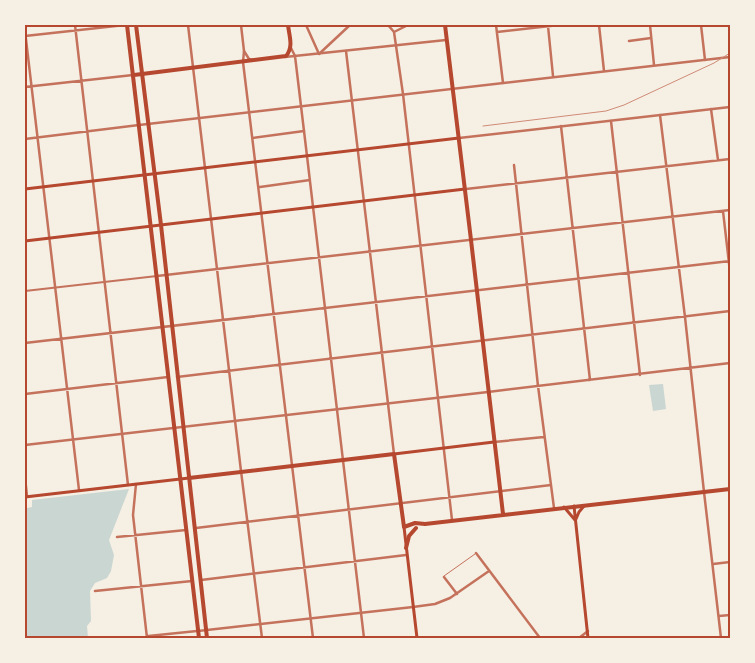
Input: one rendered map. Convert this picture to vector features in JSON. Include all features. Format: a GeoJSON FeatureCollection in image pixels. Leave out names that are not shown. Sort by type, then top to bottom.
{"type":"FeatureCollection","features":[{"type":"Feature","properties":{"kind":"main road"},"geometry":{"type":"LineString","coordinates":[[126,25],[134,75],[162,328],[200,638]]}},
{"type":"Feature","properties":{"kind":"main road"},"geometry":{"type":"LineString","coordinates":[[136,25],[161,225],[207,638]]}},
{"type":"Feature","properties":{"kind":"main road"},"geometry":{"type":"LineString","coordinates":[[134,75],[286,56],[290,52],[291,46],[288,25]]}},
{"type":"Feature","properties":{"kind":"main road"},"geometry":{"type":"LineString","coordinates":[[445,25],[503,514]]}},
{"type":"Feature","properties":{"kind":"main road"},"geometry":{"type":"LineString","coordinates":[[25,189],[458,138]]}},
{"type":"Feature","properties":{"kind":"main road"},"geometry":{"type":"LineString","coordinates":[[25,241],[465,190]]}},
{"type":"Feature","properties":{"kind":"main road"},"geometry":{"type":"LineString","coordinates":[[26,497],[494,442]]}},
{"type":"Feature","properties":{"kind":"main road"},"geometry":{"type":"LineString","coordinates":[[394,454],[417,638]]}},
{"type":"Feature","properties":{"kind":"main road"},"geometry":{"type":"LineString","coordinates":[[402,513],[406,518],[415,523],[425,524],[730,489]]}},
{"type":"Feature","properties":{"kind":"main road"},"geometry":{"type":"LineString","coordinates":[[501,503],[506,510],[513,513]]}},
{"type":"Feature","properties":{"kind":"main road"},"geometry":{"type":"LineString","coordinates":[[493,516],[499,510],[501,503]]}},
{"type":"Feature","properties":{"kind":"main road"},"geometry":{"type":"LineString","coordinates":[[575,520],[584,505]]}},
{"type":"Feature","properties":{"kind":"main road"},"geometry":{"type":"LineString","coordinates":[[574,506],[588,638]]}},
{"type":"Feature","properties":{"kind":"main road"},"geometry":{"type":"LineString","coordinates":[[564,507],[575,520]]}},
{"type":"Feature","properties":{"kind":"main road"},"geometry":{"type":"LineString","coordinates":[[404,527],[415,523]]}},
{"type":"Feature","properties":{"kind":"main road"},"geometry":{"type":"LineString","coordinates":[[406,548],[411,532],[425,524]]}},
{"type":"Feature","properties":{"kind":"main road"},"geometry":{"type":"LineString","coordinates":[[404,527],[416,528]]}},
{"type":"Feature","properties":{"kind":"street"},"geometry":{"type":"LineString","coordinates":[[75,25],[128,485]]}},
{"type":"Feature","properties":{"kind":"street"},"geometry":{"type":"LineString","coordinates":[[25,36],[126,25]]}},
{"type":"Feature","properties":{"kind":"street"},"geometry":{"type":"LineString","coordinates":[[188,25],[262,638]]}},
{"type":"Feature","properties":{"kind":"street"},"geometry":{"type":"LineString","coordinates":[[306,25],[320,54]]}},
{"type":"Feature","properties":{"kind":"street"},"geometry":{"type":"LineString","coordinates":[[320,54],[350,25]]}},
{"type":"Feature","properties":{"kind":"street"},"geometry":{"type":"LineString","coordinates":[[388,25],[394,32],[403,94],[452,520]]}},
{"type":"Feature","properties":{"kind":"street"},"geometry":{"type":"LineString","coordinates":[[394,32],[408,25]]}},
{"type":"Feature","properties":{"kind":"street"},"geometry":{"type":"LineString","coordinates":[[496,25],[503,83]]}},
{"type":"Feature","properties":{"kind":"street"},"geometry":{"type":"LineString","coordinates":[[497,32],[559,25]]}},
{"type":"Feature","properties":{"kind":"street"},"geometry":{"type":"LineString","coordinates":[[599,25],[604,71]]}},
{"type":"Feature","properties":{"kind":"street"},"geometry":{"type":"LineString","coordinates":[[650,25],[654,65]]}},
{"type":"Feature","properties":{"kind":"street"},"geometry":{"type":"LineString","coordinates":[[701,25],[705,60]]}},
{"type":"Feature","properties":{"kind":"street"},"geometry":{"type":"LineString","coordinates":[[241,26],[314,638]]}},
{"type":"Feature","properties":{"kind":"street"},"geometry":{"type":"LineString","coordinates":[[548,26],[553,76]]}},
{"type":"Feature","properties":{"kind":"street"},"geometry":{"type":"LineString","coordinates":[[25,31],[79,490]]}},
{"type":"Feature","properties":{"kind":"street"},"geometry":{"type":"LineString","coordinates":[[629,41],[651,38]]}},
{"type":"Feature","properties":{"kind":"street"},"geometry":{"type":"LineString","coordinates":[[281,57],[446,40]]}},
{"type":"Feature","properties":{"kind":"street"},"geometry":{"type":"LineString","coordinates":[[291,46],[295,56],[302,106],[364,638]]}},
{"type":"Feature","properties":{"kind":"street"},"geometry":{"type":"LineString","coordinates":[[244,51],[249,58],[254,60]]}},
{"type":"Feature","properties":{"kind":"street"},"geometry":{"type":"LineString","coordinates":[[346,51],[394,454]]}},
{"type":"Feature","properties":{"kind":"street"},"geometry":{"type":"LineString","coordinates":[[25,139],[553,76],[730,57]]}},
{"type":"Feature","properties":{"kind":"street"},"geometry":{"type":"LineString","coordinates":[[25,88],[134,75]]}},
{"type":"Feature","properties":{"kind":"street"},"geometry":{"type":"LineString","coordinates":[[458,138],[730,107]]}},
{"type":"Feature","properties":{"kind":"street"},"geometry":{"type":"LineString","coordinates":[[711,109],[718,160]]}},
{"type":"Feature","properties":{"kind":"street"},"geometry":{"type":"LineString","coordinates":[[660,115],[686,317],[721,638]]}},
{"type":"Feature","properties":{"kind":"street"},"geometry":{"type":"LineString","coordinates":[[611,121],[640,375]]}},
{"type":"Feature","properties":{"kind":"street"},"geometry":{"type":"LineString","coordinates":[[561,126],[590,380]]}},
{"type":"Feature","properties":{"kind":"street"},"geometry":{"type":"LineString","coordinates":[[253,138],[304,132]]}},
{"type":"Feature","properties":{"kind":"street"},"geometry":{"type":"LineString","coordinates":[[465,190],[730,159]]}},
{"type":"Feature","properties":{"kind":"street"},"geometry":{"type":"LineString","coordinates":[[514,166],[526,285],[554,508]]}},
{"type":"Feature","properties":{"kind":"street"},"geometry":{"type":"LineString","coordinates":[[259,187],[310,180]]}},
{"type":"Feature","properties":{"kind":"street"},"geometry":{"type":"LineString","coordinates":[[25,292],[730,210]]}},
{"type":"Feature","properties":{"kind":"street"},"geometry":{"type":"LineString","coordinates":[[723,211],[730,272]]}},
{"type":"Feature","properties":{"kind":"street"},"geometry":{"type":"LineString","coordinates":[[25,343],[729,261]]}},
{"type":"Feature","properties":{"kind":"street"},"geometry":{"type":"LineString","coordinates":[[178,377],[730,312]]}},
{"type":"Feature","properties":{"kind":"street"},"geometry":{"type":"LineString","coordinates":[[25,445],[730,364]]}},
{"type":"Feature","properties":{"kind":"street"},"geometry":{"type":"LineString","coordinates":[[25,394],[168,378]]}},
{"type":"Feature","properties":{"kind":"street"},"geometry":{"type":"LineString","coordinates":[[494,442],[544,437]]}},
{"type":"Feature","properties":{"kind":"street"},"geometry":{"type":"LineString","coordinates":[[25,478],[26,497]]}},
{"type":"Feature","properties":{"kind":"street"},"geometry":{"type":"LineString","coordinates":[[136,484],[133,516],[147,637]]}},
{"type":"Feature","properties":{"kind":"street"},"geometry":{"type":"LineString","coordinates":[[196,528],[551,485]]}},
{"type":"Feature","properties":{"kind":"street"},"geometry":{"type":"LineString","coordinates":[[117,537],[186,530]]}},
{"type":"Feature","properties":{"kind":"street"},"geometry":{"type":"LineString","coordinates":[[476,554],[540,638]]}},
{"type":"Feature","properties":{"kind":"street"},"geometry":{"type":"LineString","coordinates":[[201,580],[406,555]]}},
{"type":"Feature","properties":{"kind":"street"},"geometry":{"type":"LineString","coordinates":[[713,564],[730,562]]}},
{"type":"Feature","properties":{"kind":"street"},"geometry":{"type":"LineString","coordinates":[[129,638],[435,604],[457,594],[489,571]]}},
{"type":"Feature","properties":{"kind":"street"},"geometry":{"type":"LineString","coordinates":[[444,576],[457,594]]}},
{"type":"Feature","properties":{"kind":"street"},"geometry":{"type":"LineString","coordinates":[[95,591],[192,581]]}},
{"type":"Feature","properties":{"kind":"street"},"geometry":{"type":"LineString","coordinates":[[718,616],[730,615]]}},
{"type":"Feature","properties":{"kind":"street"},"geometry":{"type":"LineString","coordinates":[[579,638],[588,631]]}},
{"type":"Feature","properties":{"kind":"lane"},"geometry":{"type":"LineString","coordinates":[[444,576],[476,554]]}},
{"type":"Feature","properties":{"kind":"shaded area"},"geometry":{"type":"Polygon","coordinates":[[[663,384],[666,409],[653,411],[649,385],[663,384]]]}},
{"type":"Feature","properties":{"kind":"shaded area"},"geometry":{"type":"Polygon","coordinates":[[[129,489],[109,540],[114,555],[111,571],[107,578],[95,583],[90,591],[91,621],[87,626],[88,638],[25,638],[25,512],[27,512],[27,508],[32,507],[32,500],[129,489]]]}},
{"type":"Feature","properties":{"kind":"railway"},"geometry":{"type":"LineString","coordinates":[[483,126],[606,111],[624,105],[714,63],[730,53]]}}]}
